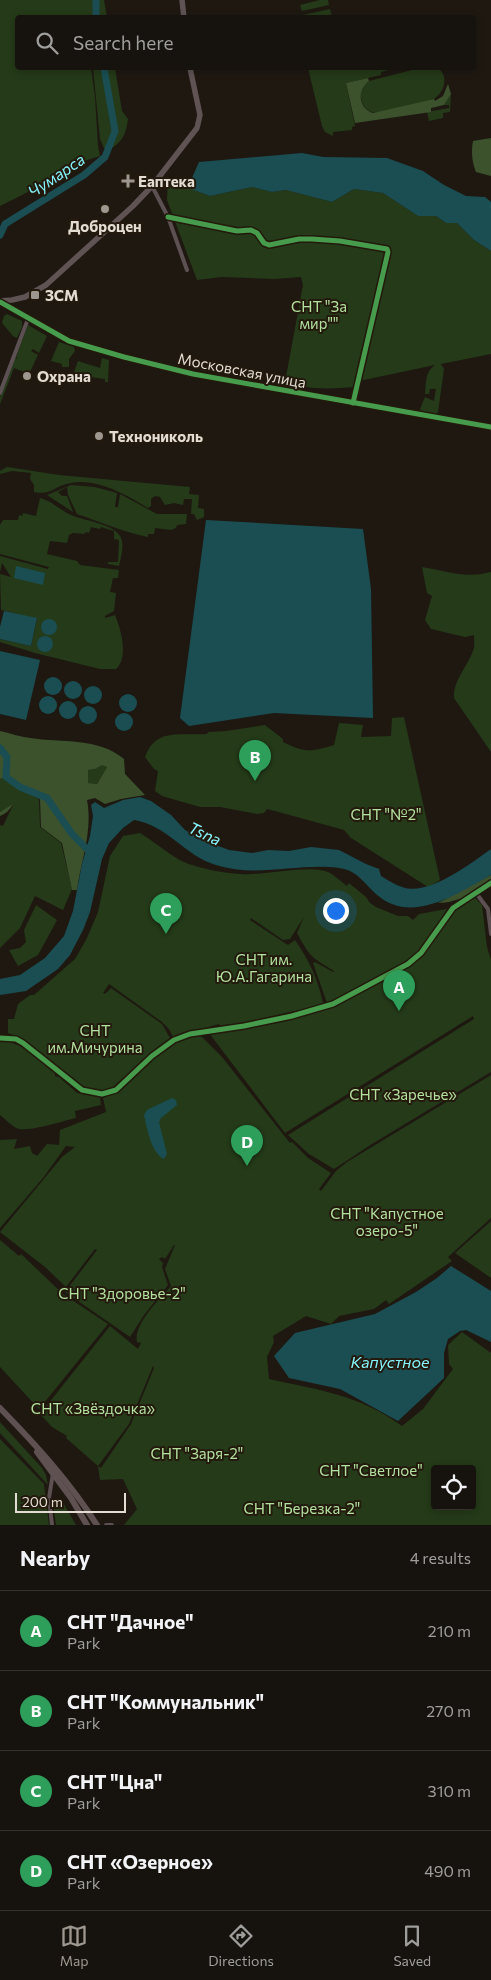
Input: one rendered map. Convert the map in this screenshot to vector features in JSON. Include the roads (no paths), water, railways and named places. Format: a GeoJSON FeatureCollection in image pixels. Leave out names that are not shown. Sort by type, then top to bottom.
{"type":"FeatureCollection","features":[{"type":"Feature","properties":{"kind":"main road"},"geometry":{"type":"LineString","coordinates":[[0,1408],[49,1459],[77,1494],[97,1525]]}},
{"type":"Feature","properties":{"kind":"main road"},"geometry":{"type":"LineString","coordinates":[[0,1413],[53,1472],[86,1523]]}},
{"type":"Feature","properties":{"kind":"street"},"geometry":{"type":"LineString","coordinates":[[182,0],[184,15]]}},
{"type":"Feature","properties":{"kind":"street"},"geometry":{"type":"LineString","coordinates":[[0,302],[16,300],[46,285],[133,206],[152,186],[197,128],[200,114],[190,70]]}},
{"type":"Feature","properties":{"kind":"street"},"geometry":{"type":"LineString","coordinates":[[152,186],[168,217],[187,270]]}},
{"type":"Feature","properties":{"kind":"street"},"geometry":{"type":"LineString","coordinates":[[168,217],[236,231],[252,230],[257,233],[264,243],[269,245],[299,239],[312,239],[340,241],[387,249],[388,252],[379,286],[374,318],[353,403]]}},
{"type":"Feature","properties":{"kind":"street","name":"Московская улица"},"geometry":{"type":"LineString","coordinates":[[0,302],[69,341],[114,354],[193,374],[491,427]]}},
{"type":"Feature","properties":{"kind":"street"},"geometry":{"type":"LineString","coordinates":[[0,393],[28,319]]}},
{"type":"Feature","properties":{"kind":"street"},"geometry":{"type":"LineString","coordinates":[[0,1038],[16,1039],[23,1043],[82,1090],[93,1094],[106,1093],[121,1086],[152,1056],[174,1040],[190,1034],[244,1026],[324,1007],[393,973],[421,953],[453,908],[491,883]]}},
{"type":"Feature","properties":{"kind":"street"},"geometry":{"type":"LineString","coordinates":[[476,893],[488,909],[491,934]]}},
{"type":"Feature","properties":{"kind":"street"},"geometry":{"type":"LineString","coordinates":[[52,1525],[49,1498],[53,1472]]}},
{"type":"Feature","properties":{"kind":"street"},"geometry":{"type":"LineString","coordinates":[[106,1525],[112,1525]]}},
{"type":"Feature","properties":{"kind":"water"},"geometry":{"type":"Polygon","coordinates":[[[302,153],[323,157],[387,158],[423,171],[444,185],[466,196],[485,197],[491,202],[491,251],[474,240],[457,223],[446,223],[436,216],[418,216],[383,193],[354,189],[332,202],[286,190],[272,192],[252,187],[210,196],[191,189],[191,180],[199,162],[302,153]]]}},
{"type":"Feature","properties":{"kind":"water"},"geometry":{"type":"Polygon","coordinates":[[[206,520],[363,529],[371,589],[373,718],[274,713],[189,726],[180,718],[206,520]]]}},
{"type":"Feature","properties":{"kind":"water"},"geometry":{"type":"Polygon","coordinates":[[[16,566],[45,573],[43,585],[14,578],[16,566]]]}},
{"type":"Feature","properties":{"kind":"water"},"geometry":{"type":"Polygon","coordinates":[[[4,611],[37,618],[31,646],[0,639],[0,627],[4,611]]]}},
{"type":"Feature","properties":{"kind":"water"},"geometry":{"type":"Polygon","coordinates":[[[49,619],[55,621],[57,627],[55,633],[49,635],[43,633],[41,627],[43,621],[49,619]]]}},
{"type":"Feature","properties":{"kind":"water"},"geometry":{"type":"Polygon","coordinates":[[[45,636],[51,638],[53,644],[51,650],[45,652],[39,650],[37,644],[39,638],[45,636]]]}},
{"type":"Feature","properties":{"kind":"water"},"geometry":{"type":"Polygon","coordinates":[[[0,651],[40,660],[26,720],[0,714],[0,651]]]}},
{"type":"Feature","properties":{"kind":"water"},"geometry":{"type":"Polygon","coordinates":[[[53,677],[59,680],[62,686],[59,692],[53,695],[47,692],[44,686],[47,680],[53,677]]]}},
{"type":"Feature","properties":{"kind":"water"},"geometry":{"type":"Polygon","coordinates":[[[73,681],[79,684],[82,690],[79,696],[73,699],[67,696],[64,690],[67,684],[73,681]]]}},
{"type":"Feature","properties":{"kind":"water"},"geometry":{"type":"Polygon","coordinates":[[[93,686],[99,689],[102,695],[99,701],[93,704],[87,701],[84,695],[87,689],[93,686]]]}},
{"type":"Feature","properties":{"kind":"water"},"geometry":{"type":"Polygon","coordinates":[[[128,694],[134,697],[137,703],[134,709],[128,712],[122,709],[119,703],[122,697],[128,694]]]}},
{"type":"Feature","properties":{"kind":"water"},"geometry":{"type":"Polygon","coordinates":[[[48,696],[54,699],[57,705],[54,711],[48,714],[42,711],[39,705],[42,699],[48,696]]]}},
{"type":"Feature","properties":{"kind":"water"},"geometry":{"type":"Polygon","coordinates":[[[68,701],[74,704],[77,710],[74,716],[68,719],[62,716],[59,710],[62,704],[68,701]]]}},
{"type":"Feature","properties":{"kind":"water"},"geometry":{"type":"Polygon","coordinates":[[[88,706],[94,709],[97,715],[94,721],[88,724],[82,721],[79,715],[82,709],[88,706]]]}},
{"type":"Feature","properties":{"kind":"water"},"geometry":{"type":"Polygon","coordinates":[[[124,713],[130,716],[133,722],[130,728],[124,731],[118,728],[115,722],[118,716],[124,713]]]}},
{"type":"Feature","properties":{"kind":"water"},"geometry":{"type":"Polygon","coordinates":[[[140,797],[151,801],[171,815],[185,830],[205,841],[229,850],[252,853],[268,850],[289,851],[311,847],[339,850],[379,869],[381,876],[394,884],[412,889],[424,887],[449,877],[491,849],[491,875],[464,890],[434,903],[419,907],[404,907],[390,903],[376,894],[356,874],[345,869],[315,867],[244,870],[216,865],[195,855],[156,828],[134,820],[123,828],[109,843],[102,859],[90,912],[70,955],[58,969],[26,991],[0,995],[0,979],[20,975],[45,958],[64,936],[73,911],[82,864],[90,836],[93,816],[91,805],[95,802],[104,808],[123,800],[140,797]]]}},
{"type":"Feature","properties":{"kind":"water"},"geometry":{"type":"Polygon","coordinates":[[[172,1098],[176,1100],[177,1105],[161,1118],[159,1122],[167,1154],[164,1159],[153,1146],[144,1115],[147,1110],[172,1098]]]}},
{"type":"Feature","properties":{"kind":"water","name":"Капустное"},"geometry":{"type":"Polygon","coordinates":[[[451,1266],[491,1291],[491,1342],[466,1330],[460,1331],[448,1339],[444,1353],[444,1378],[398,1421],[340,1389],[289,1378],[274,1356],[295,1333],[375,1314],[416,1292],[451,1266]]]}},
{"type":"Feature","properties":{"kind":"waterway","name":"Чумарса"},"geometry":{"type":"LineString","coordinates":[[96,0],[96,15]]}},
{"type":"Feature","properties":{"kind":"waterway","name":"Чумарса"},"geometry":{"type":"LineString","coordinates":[[0,235],[5,224],[84,175],[105,157],[115,131],[104,70]]}},
{"type":"Feature","properties":{"kind":"waterway","name":"Чумарса"},"geometry":{"type":"LineString","coordinates":[[0,748],[7,757],[6,777],[20,787],[47,798],[72,834],[92,854]]}},
{"type":"Feature","properties":{"kind":"place","name":"Еаптека"},"geometry":{"type":"Point","coordinates":[128,181]}},
{"type":"Feature","properties":{"kind":"place","name":"Доброцен"},"geometry":{"type":"Point","coordinates":[105,209]}},
{"type":"Feature","properties":{"kind":"place","name":"ЗСМ"},"geometry":{"type":"Point","coordinates":[35,295]}},
{"type":"Feature","properties":{"kind":"place","name":"Охрана"},"geometry":{"type":"Point","coordinates":[27,376]}},
{"type":"Feature","properties":{"kind":"place","name":"Технониколь"},"geometry":{"type":"Point","coordinates":[99,436]}},
{"type":"Feature","properties":{"kind":"place","name":"СНТ \"Коммунальник\""},"geometry":{"type":"Point","coordinates":[255,781]}},
{"type":"Feature","properties":{"kind":"place","name":"СНТ \"Цна\""},"geometry":{"type":"Point","coordinates":[166,934]}},
{"type":"Feature","properties":{"kind":"place","name":"СНТ \"Дачное\""},"geometry":{"type":"Point","coordinates":[399,1011]}},
{"type":"Feature","properties":{"kind":"place","name":"СНТ «Озерное»"},"geometry":{"type":"Point","coordinates":[247,1166]}},
{"type":"Feature","properties":{"kind":"park label","name":"СНТ \"За мир\"\""},"geometry":{"type":"Point","coordinates":[319,314]}},
{"type":"Feature","properties":{"kind":"park label","name":"СНТ \"№2\""},"geometry":{"type":"Point","coordinates":[386,814]}},
{"type":"Feature","properties":{"kind":"park label","name":"СНТ им. Ю.А.Гагарина"},"geometry":{"type":"Point","coordinates":[264,968]}},
{"type":"Feature","properties":{"kind":"park label","name":"СНТ им.Мичурина"},"geometry":{"type":"Point","coordinates":[95,1038]}},
{"type":"Feature","properties":{"kind":"park label","name":"СНТ «Заречье»"},"geometry":{"type":"Point","coordinates":[403,1094]}},
{"type":"Feature","properties":{"kind":"park label","name":"СНТ \"Капустное озеро-5\""},"geometry":{"type":"Point","coordinates":[387,1222]}},
{"type":"Feature","properties":{"kind":"park label","name":"СНТ \"Здоровье-2\""},"geometry":{"type":"Point","coordinates":[122,1293]}},
{"type":"Feature","properties":{"kind":"park label","name":"СНТ «Звёздочка»"},"geometry":{"type":"Point","coordinates":[93,1408]}},
{"type":"Feature","properties":{"kind":"park label","name":"СНТ \"Заря-2\""},"geometry":{"type":"Point","coordinates":[197,1453]}},
{"type":"Feature","properties":{"kind":"park label","name":"СНТ \"Светлое\""},"geometry":{"type":"Point","coordinates":[371,1470]}},
{"type":"Feature","properties":{"kind":"park label","name":"СНТ \"Березка-2\""},"geometry":{"type":"Point","coordinates":[302,1508]}},
{"type":"Feature","properties":{"kind":"water label","name":"Tsna"},"geometry":{"type":"Point","coordinates":[205,833]}}]}
